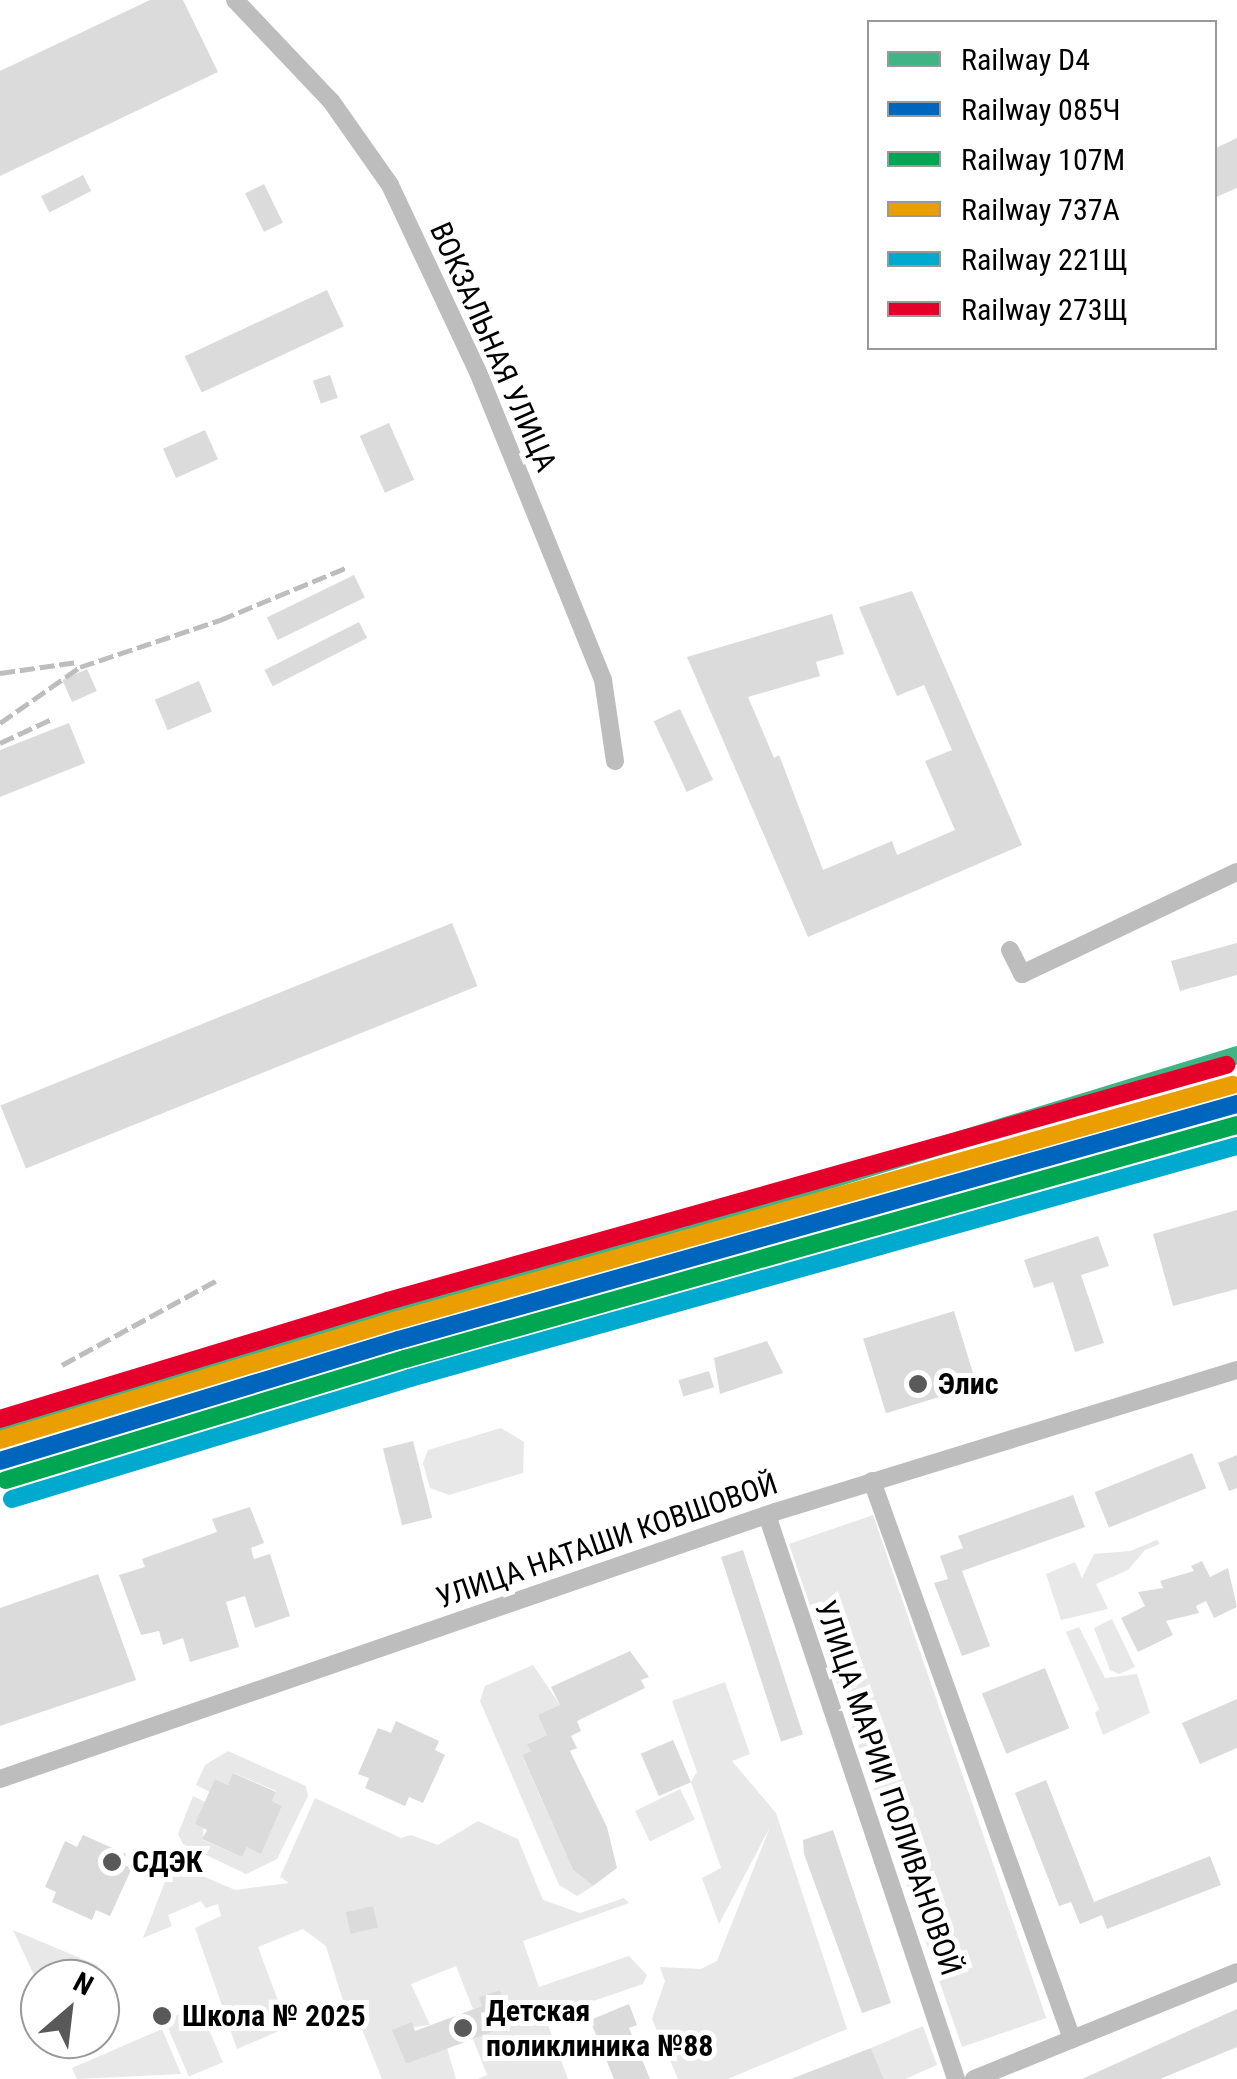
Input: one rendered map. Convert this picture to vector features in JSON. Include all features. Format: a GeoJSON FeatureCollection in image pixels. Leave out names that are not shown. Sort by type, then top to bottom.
{"type":"FeatureCollection","features":[{"type":"Feature","properties":{"kind":"street","name":"ВОКЗАЛЬНАЯ УЛИЦА"},"geometry":{"type":"LineString","coordinates":[[235,0],[331,101],[390,184],[478,372],[603,680],[615,761]]}},
{"type":"Feature","properties":{"kind":"street"},"geometry":{"type":"LineString","coordinates":[[1010,950],[1022,974],[1237,872]]}},
{"type":"Feature","properties":{"kind":"street","name":"УЛИЦА НАТАШИ КОВШОВОЙ"},"geometry":{"type":"LineString","coordinates":[[0,1779],[767,1514],[1237,1370]]}},
{"type":"Feature","properties":{"kind":"street"},"geometry":{"type":"LineString","coordinates":[[872,1480],[1072,2039]]}},
{"type":"Feature","properties":{"kind":"street","name":"УЛИЦА МАРИИ ПОЛИВАНОВОЙ"},"geometry":{"type":"LineString","coordinates":[[767,1514],[956,2079]]}},
{"type":"Feature","properties":{"kind":"street"},"geometry":{"type":"LineString","coordinates":[[974,2079],[1009,2072],[1072,2039],[1237,1972]]}},
{"type":"Feature","properties":{"kind":"shaded area"},"geometry":{"type":"Polygon","coordinates":[[[501,1428],[524,1442],[523,1473],[449,1495],[430,1488],[423,1463],[428,1450],[501,1428]]]}},
{"type":"Feature","properties":{"kind":"shaded area"},"geometry":{"type":"Polygon","coordinates":[[[873,1515],[1046,2018],[962,2047],[789,1544],[873,1515]]]}},
{"type":"Feature","properties":{"kind":"shaded area"},"geometry":{"type":"Polygon","coordinates":[[[1157,1540],[1160,1544],[1145,1550],[1128,1570],[1096,1584],[1108,1609],[1061,1620],[1046,1574],[1075,1562],[1082,1578],[1094,1554],[1130,1551],[1157,1540]]]}},
{"type":"Feature","properties":{"kind":"shaded area"},"geometry":{"type":"Polygon","coordinates":[[[1112,1619],[1135,1667],[1119,1674],[1110,1670],[1094,1628],[1112,1619]]]}},
{"type":"Feature","properties":{"kind":"shaded area"},"geometry":{"type":"Polygon","coordinates":[[[1079,1627],[1105,1678],[1137,1674],[1150,1713],[1103,1735],[1095,1713],[1099,1709],[1066,1632],[1079,1627]]]}},
{"type":"Feature","properties":{"kind":"shaded area"},"geometry":{"type":"Polygon","coordinates":[[[533,1665],[560,1705],[547,1735],[528,1743],[531,1751],[522,1756],[573,1870],[593,1886],[577,1896],[559,1885],[480,1701],[485,1686],[533,1665]]]}},
{"type":"Feature","properties":{"kind":"shaded area"},"geometry":{"type":"Polygon","coordinates":[[[725,1682],[750,1754],[732,1761],[776,1813],[847,2029],[728,2079],[678,2079],[652,2019],[665,1981],[660,1967],[701,1969],[717,1961],[770,1827],[719,1924],[702,1878],[721,1868],[691,1782],[697,1772],[672,1701],[725,1682]]]}},
{"type":"Feature","properties":{"kind":"shaded area"},"geometry":{"type":"Polygon","coordinates":[[[228,1751],[306,1786],[308,1796],[277,1859],[246,1874],[183,1844],[178,1834],[193,1796],[205,1802],[203,1840],[242,1857],[247,1847],[261,1853],[282,1806],[272,1801],[276,1791],[234,1773],[228,1785],[215,1779],[210,1792],[196,1785],[205,1765],[228,1751]]]}},
{"type":"Feature","properties":{"kind":"shaded area"},"geometry":{"type":"Polygon","coordinates":[[[680,1789],[695,1820],[650,1841],[635,1811],[680,1789]]]}},
{"type":"Feature","properties":{"kind":"shaded area"},"geometry":{"type":"Polygon","coordinates":[[[315,1798],[401,1838],[411,1835],[438,1845],[478,1821],[518,1839],[543,1900],[580,1913],[624,1898],[629,1903],[523,1941],[539,1987],[629,1956],[647,1975],[643,1984],[558,2013],[548,2025],[568,2079],[477,2079],[487,2075],[473,2039],[513,2023],[500,1990],[480,1997],[482,2006],[473,2009],[456,1966],[411,1984],[430,2025],[393,2030],[406,2064],[447,2048],[456,2079],[382,2079],[351,2002],[344,2004],[326,1946],[303,1929],[258,1947],[285,2019],[298,2016],[300,2022],[237,2049],[195,1928],[221,1916],[218,1904],[206,1908],[201,1901],[168,1915],[172,1926],[143,1938],[170,1869],[178,1872],[180,1866],[235,1890],[289,1883],[280,1877],[315,1798]]]}},
{"type":"Feature","properties":{"kind":"shaded area"},"geometry":{"type":"Polygon","coordinates":[[[13,1930],[82,1959],[26,1959],[13,1930]]]}},
{"type":"Feature","properties":{"kind":"shaded area"},"geometry":{"type":"Polygon","coordinates":[[[199,2006],[223,2062],[189,2077],[165,2020],[199,2006]]]}},
{"type":"Feature","properties":{"kind":"shaded area"},"geometry":{"type":"Polygon","coordinates":[[[923,2026],[937,2065],[905,2079],[884,2079],[871,2048],[923,2026]]]}},
{"type":"Feature","properties":{"kind":"shaded area"},"geometry":{"type":"Polygon","coordinates":[[[162,2029],[181,2074],[77,2079],[72,2068],[93,2059],[120,2059],[120,2047],[162,2029]]]}},
{"type":"Feature","properties":{"kind":"building"},"geometry":{"type":"Polygon","coordinates":[[[150,0],[183,0],[218,72],[0,176],[0,71],[150,0]]]}},
{"type":"Feature","properties":{"kind":"building"},"geometry":{"type":"Polygon","coordinates":[[[1237,138],[1237,188],[1217,197],[1217,148],[1237,138]]]}},
{"type":"Feature","properties":{"kind":"building"},"geometry":{"type":"Polygon","coordinates":[[[83,175],[91,191],[49,212],[41,196],[83,175]]]}},
{"type":"Feature","properties":{"kind":"building"},"geometry":{"type":"Polygon","coordinates":[[[264,184],[283,223],[264,232],[245,193],[264,184]]]}},
{"type":"Feature","properties":{"kind":"building"},"geometry":{"type":"Polygon","coordinates":[[[327,290],[344,326],[202,393],[185,356],[327,290]]]}},
{"type":"Feature","properties":{"kind":"building"},"geometry":{"type":"Polygon","coordinates":[[[330,375],[338,398],[321,404],[313,381],[330,375]]]}},
{"type":"Feature","properties":{"kind":"building"},"geometry":{"type":"Polygon","coordinates":[[[389,423],[414,480],[385,493],[360,436],[389,423]]]}},
{"type":"Feature","properties":{"kind":"building"},"geometry":{"type":"Polygon","coordinates":[[[205,430],[218,459],[176,478],[163,449],[205,430]]]}},
{"type":"Feature","properties":{"kind":"building"},"geometry":{"type":"Polygon","coordinates":[[[354,575],[365,597],[278,640],[267,618],[354,575]]]}},
{"type":"Feature","properties":{"kind":"building"},"geometry":{"type":"Polygon","coordinates":[[[912,591],[1022,845],[808,937],[687,657],[832,614],[844,654],[816,662],[820,676],[748,697],[774,758],[779,755],[823,870],[892,841],[897,855],[955,830],[925,761],[952,750],[924,685],[897,696],[859,607],[912,591]]]}},
{"type":"Feature","properties":{"kind":"building"},"geometry":{"type":"Polygon","coordinates":[[[359,622],[367,638],[273,686],[265,670],[359,622]]]}},
{"type":"Feature","properties":{"kind":"building"},"geometry":{"type":"Polygon","coordinates":[[[87,669],[97,691],[72,702],[62,680],[87,669]]]}},
{"type":"Feature","properties":{"kind":"building"},"geometry":{"type":"Polygon","coordinates":[[[199,681],[212,711],[168,730],[155,700],[199,681]]]}},
{"type":"Feature","properties":{"kind":"building"},"geometry":{"type":"Polygon","coordinates":[[[680,709],[713,780],[687,792],[654,721],[680,709]]]}},
{"type":"Feature","properties":{"kind":"building"},"geometry":{"type":"Polygon","coordinates":[[[69,723],[85,763],[0,797],[0,750],[69,723]]]}},
{"type":"Feature","properties":{"kind":"building"},"geometry":{"type":"Polygon","coordinates":[[[452,923],[477,986],[26,1168],[0,1105],[452,923]]]}},
{"type":"Feature","properties":{"kind":"building"},"geometry":{"type":"Polygon","coordinates":[[[1237,943],[1237,975],[1180,991],[1171,961],[1237,943]]]}},
{"type":"Feature","properties":{"kind":"building"},"geometry":{"type":"Polygon","coordinates":[[[1237,1210],[1237,1289],[1173,1306],[1153,1234],[1237,1210]]]}},
{"type":"Feature","properties":{"kind":"building"},"geometry":{"type":"Polygon","coordinates":[[[1098,1236],[1109,1266],[1081,1275],[1104,1343],[1075,1352],[1053,1282],[1034,1288],[1024,1260],[1098,1236]]]}},
{"type":"Feature","properties":{"kind":"building"},"geometry":{"type":"Polygon","coordinates":[[[954,1311],[977,1386],[886,1413],[863,1339],[954,1311]]]}},
{"type":"Feature","properties":{"kind":"building"},"geometry":{"type":"Polygon","coordinates":[[[767,1341],[783,1373],[720,1394],[714,1358],[767,1341]]]}},
{"type":"Feature","properties":{"kind":"building"},"geometry":{"type":"Polygon","coordinates":[[[709,1371],[714,1387],[683,1397],[678,1380],[709,1371]]]}},
{"type":"Feature","properties":{"kind":"building"},"geometry":{"type":"Polygon","coordinates":[[[413,1441],[432,1518],[402,1525],[383,1448],[413,1441]]]}},
{"type":"Feature","properties":{"kind":"building"},"geometry":{"type":"Polygon","coordinates":[[[1192,1453],[1206,1488],[1109,1528],[1095,1492],[1192,1453]]]}},
{"type":"Feature","properties":{"kind":"building"},"geometry":{"type":"Polygon","coordinates":[[[1237,1455],[1237,1488],[1229,1491],[1218,1463],[1237,1455]]]}},
{"type":"Feature","properties":{"kind":"building"},"geometry":{"type":"Polygon","coordinates":[[[1073,1495],[1085,1527],[962,1571],[990,1646],[962,1656],[934,1583],[948,1579],[940,1556],[963,1548],[958,1536],[1073,1495]]]}},
{"type":"Feature","properties":{"kind":"building"},"geometry":{"type":"Polygon","coordinates":[[[250,1507],[264,1543],[251,1548],[254,1559],[270,1554],[290,1616],[255,1628],[245,1596],[226,1602],[239,1647],[190,1662],[183,1638],[163,1645],[159,1631],[141,1635],[119,1575],[145,1567],[142,1559],[217,1532],[212,1519],[250,1507]]]}},
{"type":"Feature","properties":{"kind":"building"},"geometry":{"type":"Polygon","coordinates":[[[743,1550],[803,1735],[781,1742],[721,1557],[743,1550]]]}},
{"type":"Feature","properties":{"kind":"building"},"geometry":{"type":"Polygon","coordinates":[[[1202,1561],[1210,1577],[1228,1568],[1237,1607],[1214,1618],[1206,1601],[1196,1606],[1199,1613],[1166,1621],[1173,1635],[1138,1652],[1121,1618],[1145,1606],[1138,1592],[1163,1588],[1160,1581],[1194,1571],[1191,1566],[1202,1561]]]}},
{"type":"Feature","properties":{"kind":"building"},"geometry":{"type":"Polygon","coordinates":[[[98,1574],[136,1680],[0,1726],[0,1608],[98,1574]]]}},
{"type":"Feature","properties":{"kind":"building"},"geometry":{"type":"Polygon","coordinates":[[[630,1651],[649,1677],[641,1680],[645,1688],[577,1721],[581,1731],[571,1736],[577,1748],[570,1751],[607,1827],[617,1868],[593,1886],[573,1870],[522,1755],[531,1751],[527,1744],[547,1735],[538,1715],[560,1705],[551,1687],[630,1651]]]}},
{"type":"Feature","properties":{"kind":"building"},"geometry":{"type":"Polygon","coordinates":[[[1045,1668],[1069,1728],[1006,1754],[982,1693],[1045,1668]]]}},
{"type":"Feature","properties":{"kind":"building"},"geometry":{"type":"Polygon","coordinates":[[[1237,1699],[1237,1748],[1200,1764],[1182,1723],[1237,1699]]]}},
{"type":"Feature","properties":{"kind":"building"},"geometry":{"type":"Polygon","coordinates":[[[396,1721],[439,1741],[435,1750],[445,1755],[423,1803],[409,1797],[405,1806],[365,1788],[369,1778],[358,1774],[378,1728],[391,1733],[396,1721]]]}},
{"type":"Feature","properties":{"kind":"building"},"geometry":{"type":"Polygon","coordinates":[[[673,1740],[691,1782],[659,1796],[641,1754],[673,1740]]]}},
{"type":"Feature","properties":{"kind":"building"},"geometry":{"type":"Polygon","coordinates":[[[233,1773],[276,1792],[272,1801],[282,1806],[261,1854],[247,1847],[242,1857],[202,1839],[207,1830],[195,1824],[215,1779],[228,1785],[233,1773]]]}},
{"type":"Feature","properties":{"kind":"building"},"geometry":{"type":"Polygon","coordinates":[[[1046,1780],[1094,1902],[1210,1856],[1221,1885],[1107,1929],[1102,1915],[1080,1924],[1071,1902],[1059,1906],[1015,1793],[1046,1780]]]}},
{"type":"Feature","properties":{"kind":"building"},"geometry":{"type":"Polygon","coordinates":[[[833,1830],[891,2003],[862,2013],[804,1854],[803,1840],[833,1830]]]}},
{"type":"Feature","properties":{"kind":"building"},"geometry":{"type":"Polygon","coordinates":[[[83,1835],[126,1854],[122,1864],[132,1868],[110,1916],[96,1910],[92,1920],[52,1902],[56,1892],[45,1887],[65,1841],[77,1847],[83,1835]]]}},
{"type":"Feature","properties":{"kind":"building"},"geometry":{"type":"Polygon","coordinates":[[[373,1906],[378,1927],[351,1934],[346,1912],[373,1906]]]}},
{"type":"Feature","properties":{"kind":"building","name":"Детская поликлиника №88"},"geometry":{"type":"Polygon","coordinates":[[[500,1990],[513,2024],[406,2064],[392,2030],[412,2022],[415,2031],[482,2006],[479,1997],[500,1990]]]}},
{"type":"Feature","properties":{"kind":"building"},"geometry":{"type":"Polygon","coordinates":[[[629,2004],[637,2025],[629,2028],[650,2079],[614,2079],[590,2020],[629,2004]]]}},
{"type":"Feature","properties":{"kind":"building"},"geometry":{"type":"Polygon","coordinates":[[[1237,2009],[1237,2047],[1160,2079],[1082,2079],[1237,2009]]]}},
{"type":"Feature","properties":{"kind":"building"},"geometry":{"type":"Polygon","coordinates":[[[871,2048],[884,2079],[791,2079],[871,2048]]]}},
{"type":"Feature","properties":{"kind":"railway"},"geometry":{"type":"LineString","coordinates":[[0,723],[80,667],[220,620],[348,567]]}},
{"type":"Feature","properties":{"kind":"railway"},"geometry":{"type":"LineString","coordinates":[[0,673],[77,662]]}},
{"type":"Feature","properties":{"kind":"railway"},"geometry":{"type":"LineString","coordinates":[[0,743],[52,719]]}},
{"type":"Feature","properties":{"kind":"railway"},"geometry":{"type":"LineString","coordinates":[[62,1365],[217,1280]]}},
{"type":"Feature","properties":{"kind":"rail line","name":"D4"},"geometry":{"type":"LineString","coordinates":[[0,1434],[1237,1055]]}},
{"type":"Feature","properties":{"kind":"rail line","name":"273Щ"},"geometry":{"type":"LineString","coordinates":[[0,1419],[388,1301],[1226,1065]]}},
{"type":"Feature","properties":{"kind":"rail line","name":"737А"},"geometry":{"type":"LineString","coordinates":[[0,1440],[394,1321],[1232,1085]]}},
{"type":"Feature","properties":{"kind":"rail line","name":"085Ч"},"geometry":{"type":"LineString","coordinates":[[0,1461],[399,1340],[1237,1104]]}},
{"type":"Feature","properties":{"kind":"rail line","name":"107М"},"geometry":{"type":"LineString","coordinates":[[6,1480],[405,1359],[1237,1125]]}},
{"type":"Feature","properties":{"kind":"rail line","name":"221Щ"},"geometry":{"type":"LineString","coordinates":[[12,1499],[410,1378],[1237,1146]]}},
{"type":"Feature","properties":{"kind":"place","name":"Элис"},"geometry":{"type":"Point","coordinates":[918,1384]}},
{"type":"Feature","properties":{"kind":"place","name":"СДЭК"},"geometry":{"type":"Point","coordinates":[112,1862]}},
{"type":"Feature","properties":{"kind":"place","name":"Школа № 2025"},"geometry":{"type":"Point","coordinates":[162,2016]}},
{"type":"Feature","properties":{"kind":"place","name":"Детская поликлиника №88"},"geometry":{"type":"Point","coordinates":[463,2028]}}]}
